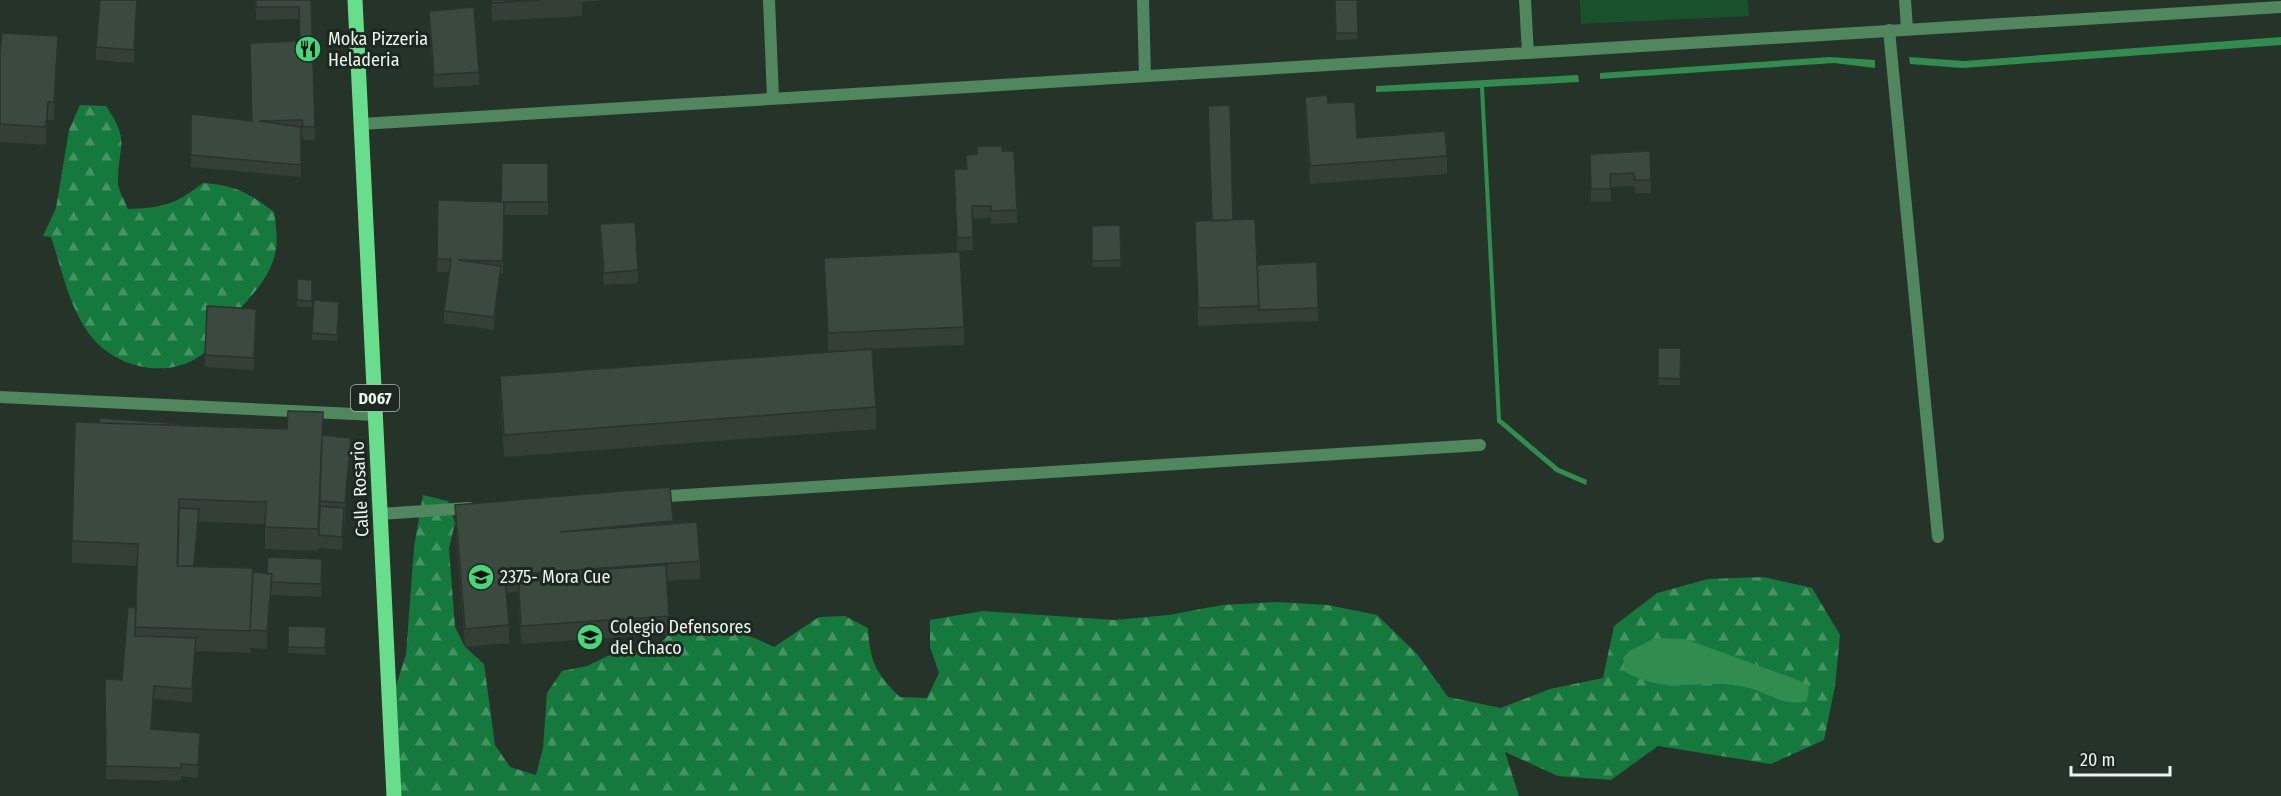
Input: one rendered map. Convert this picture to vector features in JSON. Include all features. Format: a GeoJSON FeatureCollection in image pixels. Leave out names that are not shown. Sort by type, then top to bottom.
{"type":"FeatureCollection","features":[{"type":"Feature","properties":{"kind":"main road","name":"Calle Rosario"},"geometry":{"type":"LineString","coordinates":[[356,0],[394,796]]}},
{"type":"Feature","properties":{"kind":"street"},"geometry":{"type":"LineString","coordinates":[[769,0],[773,98]]}},
{"type":"Feature","properties":{"kind":"street"},"geometry":{"type":"LineString","coordinates":[[1143,0],[1145,76]]}},
{"type":"Feature","properties":{"kind":"street"},"geometry":{"type":"LineString","coordinates":[[1525,0],[1528,53]]}},
{"type":"Feature","properties":{"kind":"street"},"geometry":{"type":"LineString","coordinates":[[1905,0],[1907,29]]}},
{"type":"Feature","properties":{"kind":"street"},"geometry":{"type":"LineString","coordinates":[[361,124],[2281,7]]}},
{"type":"Feature","properties":{"kind":"street"},"geometry":{"type":"LineString","coordinates":[[1889,30],[1938,537]]}},
{"type":"Feature","properties":{"kind":"street"},"geometry":{"type":"LineString","coordinates":[[0,397],[375,414]]}},
{"type":"Feature","properties":{"kind":"street"},"geometry":{"type":"LineString","coordinates":[[643,497],[1480,445]]}},
{"type":"Feature","properties":{"kind":"street"},"geometry":{"type":"LineString","coordinates":[[380,514],[488,507]]}},
{"type":"Feature","properties":{"kind":"shaded area"},"geometry":{"type":"Polygon","coordinates":[[[1580,0],[1748,0],[1749,16],[1581,24],[1580,0]]]}},
{"type":"Feature","properties":{"kind":"shaded area"},"geometry":{"type":"Polygon","coordinates":[[[2281,37],[2281,45],[1963,68],[1910,64],[1909,57],[1964,61],[2281,37]]]}},
{"type":"Feature","properties":{"kind":"shaded area"},"geometry":{"type":"Polygon","coordinates":[[[1830,57],[1875,60],[1875,68],[1834,63],[1600,79],[1600,73],[1830,57]]]}},
{"type":"Feature","properties":{"kind":"shaded area"},"geometry":{"type":"Polygon","coordinates":[[[1578,75],[1579,82],[1484,87],[1501,419],[1559,468],[1587,480],[1586,485],[1556,472],[1497,422],[1480,88],[1376,92],[1376,86],[1578,75]]]}},
{"type":"Feature","properties":{"kind":"shaded area"},"geometry":{"type":"Polygon","coordinates":[[[1655,638],[1685,639],[1798,680],[1809,687],[1807,701],[1790,702],[1748,688],[1725,684],[1655,683],[1625,672],[1623,658],[1629,651],[1655,638]]]}},
{"type":"Feature","properties":{"kind":"green space"},"geometry":{"type":"Polygon","coordinates":[[[80,105],[106,106],[114,118],[121,136],[118,185],[128,209],[168,204],[185,196],[203,183],[241,191],[274,212],[276,246],[268,273],[210,347],[187,363],[160,368],[132,364],[119,359],[96,342],[87,331],[74,306],[51,237],[43,236],[56,208],[69,130],[80,105]]]}},
{"type":"Feature","properties":{"kind":"green space"},"geometry":{"type":"Polygon","coordinates":[[[423,495],[448,501],[455,523],[449,548],[455,627],[465,647],[484,664],[495,745],[510,767],[536,775],[543,748],[547,693],[562,671],[587,666],[612,654],[639,651],[664,640],[669,634],[685,632],[723,630],[735,632],[774,647],[819,617],[845,616],[868,628],[870,650],[876,667],[885,681],[900,697],[927,698],[939,673],[930,647],[930,620],[983,611],[1114,620],[1169,615],[1222,605],[1277,602],[1328,605],[1377,615],[1417,654],[1448,697],[1501,708],[1550,689],[1603,678],[1614,626],[1657,593],[1708,579],[1763,577],[1812,588],[1840,635],[1835,686],[1824,740],[1771,764],[1658,746],[1611,780],[1558,776],[1505,752],[1519,796],[392,796],[387,712],[406,655],[414,547],[423,495]]]}},
{"type":"Feature","properties":{"kind":"building"},"geometry":{"type":"Polygon","coordinates":[[[100,0],[137,0],[134,50],[96,47],[100,0]]]}},
{"type":"Feature","properties":{"kind":"building"},"geometry":{"type":"Polygon","coordinates":[[[256,0],[311,0],[315,127],[303,127],[302,120],[259,121],[301,127],[301,165],[191,155],[191,114],[252,121],[250,43],[300,41],[299,7],[256,7],[256,0]]]}},
{"type":"Feature","properties":{"kind":"building"},"geometry":{"type":"Polygon","coordinates":[[[492,0],[540,0],[492,3],[492,0]]]}},
{"type":"Feature","properties":{"kind":"building"},"geometry":{"type":"Polygon","coordinates":[[[1335,0],[1357,0],[1358,33],[1336,33],[1335,0]]]}},
{"type":"Feature","properties":{"kind":"building"},"geometry":{"type":"Polygon","coordinates":[[[474,7],[479,72],[434,75],[429,11],[474,7]]]}},
{"type":"Feature","properties":{"kind":"building"},"geometry":{"type":"Polygon","coordinates":[[[2,33],[58,36],[54,102],[48,102],[46,127],[0,124],[2,33]]]}},
{"type":"Feature","properties":{"kind":"building"},"geometry":{"type":"Polygon","coordinates":[[[1327,95],[1328,103],[1355,102],[1357,138],[1445,131],[1447,156],[1310,166],[1305,97],[1327,95]]]}},
{"type":"Feature","properties":{"kind":"building"},"geometry":{"type":"Polygon","coordinates":[[[1230,105],[1233,220],[1212,221],[1208,106],[1230,105]]]}},
{"type":"Feature","properties":{"kind":"building"},"geometry":{"type":"Polygon","coordinates":[[[977,146],[1002,146],[1002,151],[1014,151],[1017,210],[991,211],[991,206],[972,206],[973,237],[957,238],[954,169],[967,169],[966,155],[977,154],[977,146]]]}},
{"type":"Feature","properties":{"kind":"building"},"geometry":{"type":"Polygon","coordinates":[[[1650,151],[1651,180],[1635,180],[1634,173],[1610,174],[1611,189],[1591,189],[1590,154],[1650,151]]]}},
{"type":"Feature","properties":{"kind":"building"},"geometry":{"type":"Polygon","coordinates":[[[502,163],[548,163],[548,202],[501,202],[502,163]]]}},
{"type":"Feature","properties":{"kind":"building"},"geometry":{"type":"Polygon","coordinates":[[[438,200],[504,202],[503,261],[458,260],[501,266],[494,317],[444,311],[451,259],[437,259],[438,200]]]}},
{"type":"Feature","properties":{"kind":"building"},"geometry":{"type":"Polygon","coordinates":[[[1255,219],[1259,306],[1198,308],[1195,221],[1255,219]]]}},
{"type":"Feature","properties":{"kind":"building"},"geometry":{"type":"Polygon","coordinates":[[[635,222],[638,270],[604,273],[600,224],[635,222]]]}},
{"type":"Feature","properties":{"kind":"building"},"geometry":{"type":"Polygon","coordinates":[[[1120,225],[1121,260],[1092,261],[1092,226],[1120,225]]]}},
{"type":"Feature","properties":{"kind":"building"},"geometry":{"type":"Polygon","coordinates":[[[960,252],[964,327],[828,333],[824,258],[960,252]]]}},
{"type":"Feature","properties":{"kind":"building"},"geometry":{"type":"Polygon","coordinates":[[[1317,262],[1318,308],[1259,310],[1257,265],[1317,262]]]}},
{"type":"Feature","properties":{"kind":"building"},"geometry":{"type":"Polygon","coordinates":[[[297,279],[312,280],[312,301],[297,300],[297,279]]]}},
{"type":"Feature","properties":{"kind":"building"},"geometry":{"type":"Polygon","coordinates":[[[314,300],[339,302],[337,335],[312,333],[314,300]]]}},
{"type":"Feature","properties":{"kind":"building"},"geometry":{"type":"Polygon","coordinates":[[[207,306],[256,309],[254,358],[205,355],[207,306]]]}},
{"type":"Feature","properties":{"kind":"building"},"geometry":{"type":"Polygon","coordinates":[[[1658,348],[1681,348],[1680,379],[1658,378],[1658,348]]]}},
{"type":"Feature","properties":{"kind":"building"},"geometry":{"type":"Polygon","coordinates":[[[872,349],[876,407],[504,435],[500,376],[872,349]]]}},
{"type":"Feature","properties":{"kind":"building"},"geometry":{"type":"Polygon","coordinates":[[[288,411],[323,412],[318,529],[265,527],[266,502],[179,499],[177,566],[253,568],[250,631],[135,627],[138,544],[72,541],[75,422],[287,429],[288,411]]]}},
{"type":"Feature","properties":{"kind":"building"},"geometry":{"type":"Polygon","coordinates":[[[99,418],[169,423],[169,425],[99,423],[99,418]]]}},
{"type":"Feature","properties":{"kind":"building"},"geometry":{"type":"Polygon","coordinates":[[[169,423],[223,427],[169,425],[169,423]]]}},
{"type":"Feature","properties":{"kind":"building"},"geometry":{"type":"Polygon","coordinates":[[[322,435],[351,438],[345,503],[320,501],[322,435]]]}},
{"type":"Feature","properties":{"kind":"building"},"geometry":{"type":"Polygon","coordinates":[[[670,487],[673,521],[560,532],[697,522],[700,561],[505,575],[509,625],[465,629],[455,505],[670,487]]]}},
{"type":"Feature","properties":{"kind":"building"},"geometry":{"type":"Polygon","coordinates":[[[320,506],[344,508],[342,537],[319,535],[320,506]]]}},
{"type":"Feature","properties":{"kind":"building"},"geometry":{"type":"Polygon","coordinates":[[[179,508],[199,509],[194,566],[178,566],[179,508]]]}},
{"type":"Feature","properties":{"kind":"building"},"geometry":{"type":"Polygon","coordinates":[[[268,557],[322,559],[321,584],[271,582],[272,574],[267,574],[268,557]]]}},
{"type":"Feature","properties":{"kind":"building"},"geometry":{"type":"Polygon","coordinates":[[[666,565],[669,616],[521,626],[518,575],[666,565]]]}},
{"type":"Feature","properties":{"kind":"building"},"geometry":{"type":"Polygon","coordinates":[[[253,572],[272,574],[267,631],[250,630],[253,572]]]}},
{"type":"Feature","properties":{"kind":"building"},"geometry":{"type":"Polygon","coordinates":[[[128,607],[136,608],[135,636],[196,638],[192,689],[154,686],[151,729],[200,733],[198,765],[181,764],[181,768],[106,766],[105,679],[122,680],[128,607]]]}},
{"type":"Feature","properties":{"kind":"building"},"geometry":{"type":"Polygon","coordinates":[[[288,626],[326,627],[325,648],[288,647],[288,626]]]}},
{"type":"Feature","properties":{"kind":"place","name":"Moka Pizzeria Heladeria"},"geometry":{"type":"Point","coordinates":[308,49]}},
{"type":"Feature","properties":{"kind":"place","name":"2375- Mora Cue"},"geometry":{"type":"Point","coordinates":[481,577]}},
{"type":"Feature","properties":{"kind":"place","name":"Colegio Defensores del Chaco"},"geometry":{"type":"Point","coordinates":[590,637]}}]}
